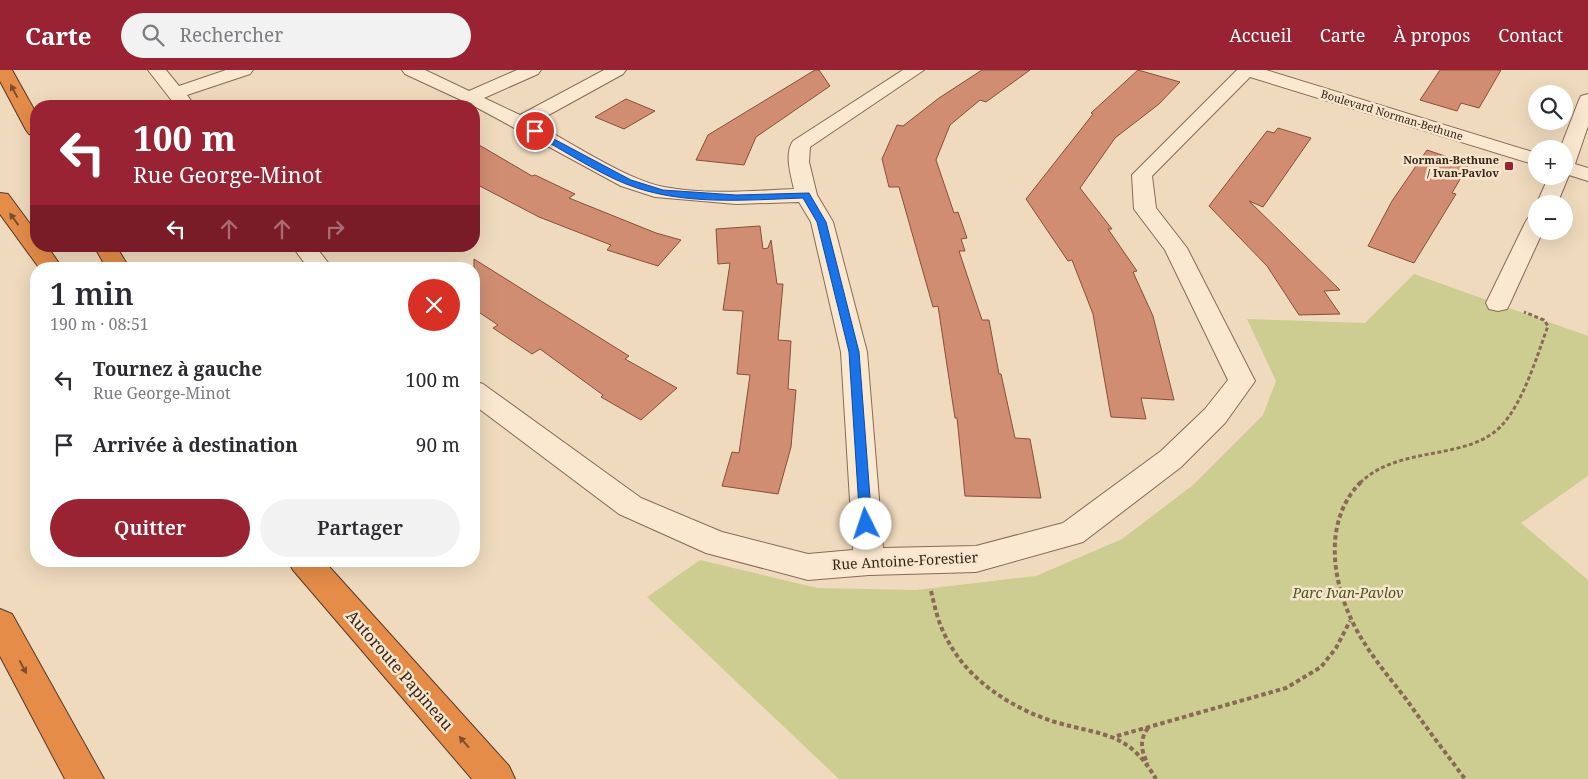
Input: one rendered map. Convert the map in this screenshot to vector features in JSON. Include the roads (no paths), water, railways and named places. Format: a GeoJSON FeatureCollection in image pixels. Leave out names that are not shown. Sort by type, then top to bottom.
{"type":"FeatureCollection","features":[{"type":"Feature","properties":{"kind":"highway"},"geometry":{"type":"LineString","coordinates":[[3,70],[30,119]]}},
{"type":"Feature","properties":{"kind":"highway"},"geometry":{"type":"LineString","coordinates":[[0,200],[30,240]]}},
{"type":"Feature","properties":{"kind":"highway"},"geometry":{"type":"LineString","coordinates":[[39,252],[47,262]]}},
{"type":"Feature","properties":{"kind":"highway","name":"Autoroute Papineau"},"geometry":{"type":"LineString","coordinates":[[309,567],[496,779]]}},
{"type":"Feature","properties":{"kind":"highway"},"geometry":{"type":"LineString","coordinates":[[327,567],[396,665]]}},
{"type":"Feature","properties":{"kind":"highway"},"geometry":{"type":"LineString","coordinates":[[0,624],[85,779]]}},
{"type":"Feature","properties":{"kind":"street"},"geometry":{"type":"LineString","coordinates":[[157,70],[180,100],[244,70]]}},
{"type":"Feature","properties":{"kind":"street"},"geometry":{"type":"LineString","coordinates":[[411,70],[473,100]]}},
{"type":"Feature","properties":{"kind":"street"},"geometry":{"type":"LineString","coordinates":[[469,98],[532,70]]}},
{"type":"Feature","properties":{"kind":"street"},"geometry":{"type":"LineString","coordinates":[[520,123],[617,70]]}},
{"type":"Feature","properties":{"kind":"street"},"geometry":{"type":"LineString","coordinates":[[869,562],[854,352],[822,222],[806,195],[799,162],[800,144],[915,70]]}},
{"type":"Feature","properties":{"kind":"street","name":"Boulevard Norman-Bethune"},"geometry":{"type":"LineString","coordinates":[[1247,70],[1528,157]]}},
{"type":"Feature","properties":{"kind":"street","name":"Rue Antoine-Forestier"},"geometry":{"type":"LineString","coordinates":[[480,395],[630,506],[717,544],[808,568],[869,562],[976,558],[1072,533],[1172,459],[1216,416],[1242,381],[1176,248],[1145,209],[1142,175],[1247,70]]}},
{"type":"Feature","properties":{"kind":"street"},"geometry":{"type":"LineString","coordinates":[[1573,141],[1588,100]]}},
{"type":"Feature","properties":{"kind":"street"},"geometry":{"type":"LineString","coordinates":[[480,103],[628,182],[662,193],[736,198],[806,195]]}},
{"type":"Feature","properties":{"kind":"street"},"geometry":{"type":"LineString","coordinates":[[1573,169],[1588,175]]}},
{"type":"Feature","properties":{"kind":"street"},"geometry":{"type":"LineString","coordinates":[[1498,303],[1528,240]]}},
{"type":"Feature","properties":{"kind":"street"},"geometry":{"type":"LineString","coordinates":[[308,252],[316,262]]}},
{"type":"Feature","properties":{"kind":"place","name":"Norman-Bethune / Ivan-Pavlov"},"geometry":{"type":"Point","coordinates":[1509,166]}},
{"type":"Feature","properties":{"kind":"park label","name":"Parc Ivan-Pavlov"},"geometry":{"type":"Point","coordinates":[1348,593]}}]}
